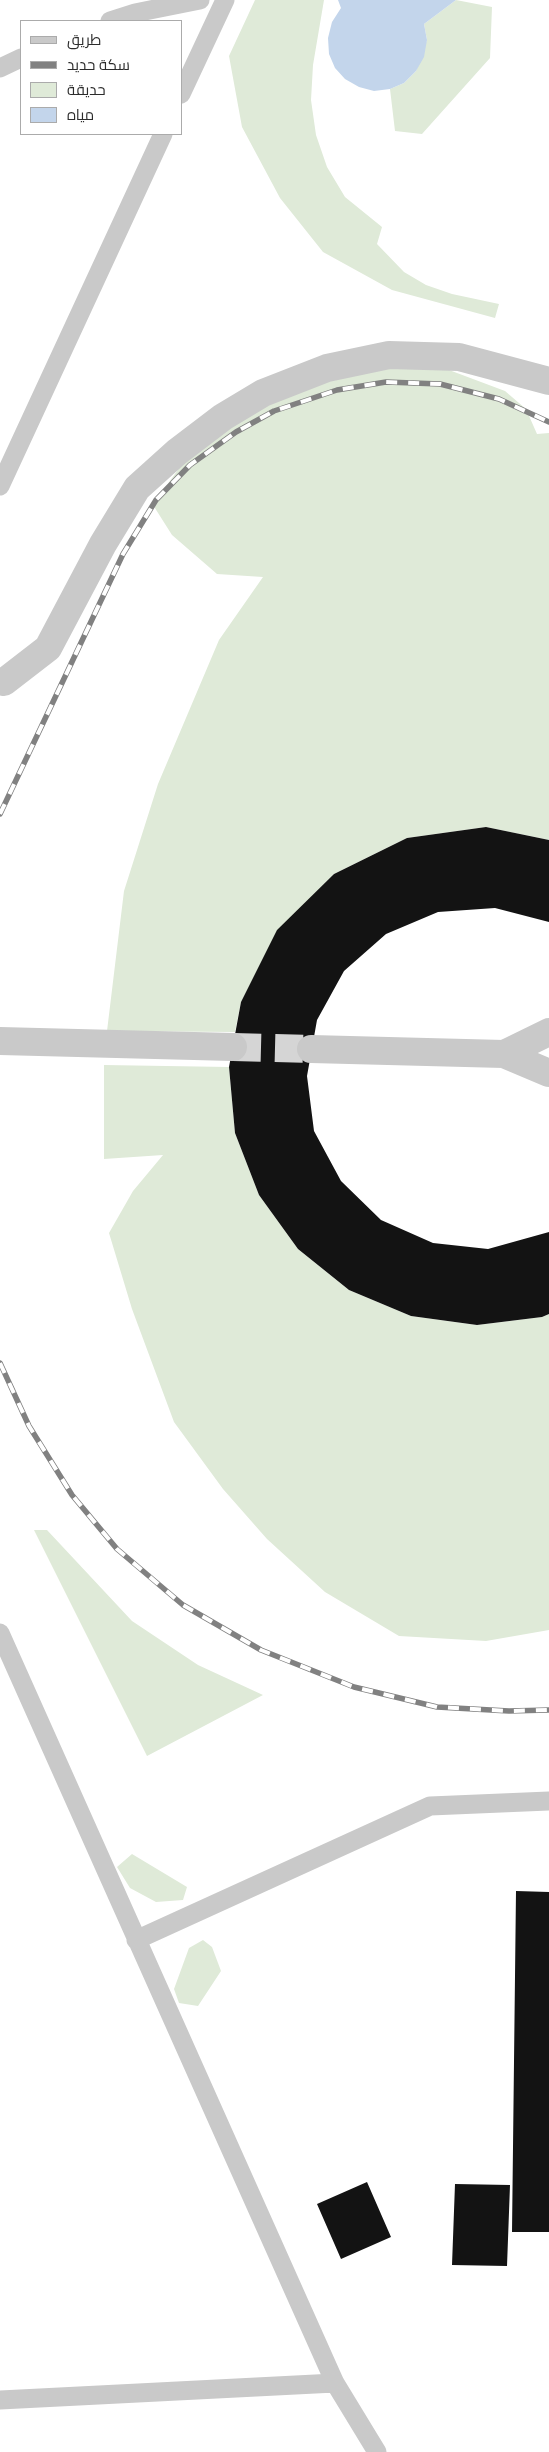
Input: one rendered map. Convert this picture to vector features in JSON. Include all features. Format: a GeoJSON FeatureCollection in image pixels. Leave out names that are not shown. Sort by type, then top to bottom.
{"type":"FeatureCollection","features":[{"type":"Feature","properties":{"kind":"street"},"geometry":{"type":"LineString","coordinates":[[1,684],[48,648],[103,544],[137,488],[177,452],[223,417],[263,392],[327,368],[389,355],[459,357],[549,381]]}},
{"type":"Feature","properties":{"kind":"street"},"geometry":{"type":"LineString","coordinates":[[504,1054],[549,1032]]}},
{"type":"Feature","properties":{"kind":"street"},"geometry":{"type":"LineString","coordinates":[[0,1041],[233,1047]]}},
{"type":"Feature","properties":{"kind":"street"},"geometry":{"type":"LineString","coordinates":[[311,1049],[504,1054],[549,1073]]}},
{"type":"Feature","properties":{"kind":"lane"},"geometry":{"type":"LineString","coordinates":[[113,20],[135,13],[200,0]]}},
{"type":"Feature","properties":{"kind":"lane"},"geometry":{"type":"LineString","coordinates":[[182,92],[225,0]]}},
{"type":"Feature","properties":{"kind":"lane"},"geometry":{"type":"LineString","coordinates":[[0,68],[20,58]]}},
{"type":"Feature","properties":{"kind":"lane"},"geometry":{"type":"LineString","coordinates":[[0,486],[163,135]]}},
{"type":"Feature","properties":{"kind":"lane"},"geometry":{"type":"LineString","coordinates":[[0,1633],[335,2383],[377,2452]]}},
{"type":"Feature","properties":{"kind":"lane"},"geometry":{"type":"LineString","coordinates":[[136,1940],[430,1806],[549,1801]]}},
{"type":"Feature","properties":{"kind":"lane"},"geometry":{"type":"LineString","coordinates":[[0,2400],[335,2383]]}},
{"type":"Feature","properties":{"kind":"green space"},"geometry":{"type":"Polygon","coordinates":[[[255,0],[324,0],[313,65],[311,100],[316,135],[327,167],[345,197],[382,227],[377,244],[404,272],[426,285],[452,294],[499,304],[495,318],[392,290],[323,252],[280,198],[242,127],[229,56],[255,0]]]}},
{"type":"Feature","properties":{"kind":"green space"},"geometry":{"type":"Polygon","coordinates":[[[456,0],[492,7],[490,58],[422,134],[395,131],[390,89],[404,83],[416,71],[427,40],[424,24],[456,0]]]}},
{"type":"Feature","properties":{"kind":"green space"},"geometry":{"type":"Polygon","coordinates":[[[393,363],[449,370],[505,391],[526,409],[537,434],[549,433],[549,840],[486,827],[407,838],[334,874],[278,930],[241,1002],[235,1032],[107,1031],[124,891],[158,784],[219,640],[263,577],[217,574],[172,535],[153,505],[189,454],[293,385],[393,363]]]}},
{"type":"Feature","properties":{"kind":"green space"},"geometry":{"type":"Polygon","coordinates":[[[104,1065],[229,1067],[235,1133],[259,1195],[298,1249],[349,1290],[411,1316],[477,1325],[542,1317],[549,1314],[549,1630],[486,1641],[399,1636],[325,1592],[267,1539],[223,1489],[174,1422],[132,1309],[109,1233],[133,1191],[163,1155],[104,1159],[104,1065]]]}},
{"type":"Feature","properties":{"kind":"green space"},"geometry":{"type":"Polygon","coordinates":[[[34,1530],[47,1530],[132,1621],[198,1665],[263,1695],[147,1756],[34,1530]]]}},
{"type":"Feature","properties":{"kind":"green space"},"geometry":{"type":"Polygon","coordinates":[[[132,1854],[187,1887],[183,1900],[156,1902],[130,1888],[117,1867],[132,1854]]]}},
{"type":"Feature","properties":{"kind":"green space"},"geometry":{"type":"Polygon","coordinates":[[[203,1940],[212,1947],[221,1971],[198,2006],[179,2003],[174,1989],[189,1948],[203,1940]]]}},
{"type":"Feature","properties":{"kind":"water"},"geometry":{"type":"Polygon","coordinates":[[[338,0],[456,0],[424,24],[427,40],[424,57],[416,71],[404,83],[390,89],[374,91],[359,87],[345,79],[335,68],[329,54],[328,38],[332,22],[341,8],[338,0]]]}},
{"type":"Feature","properties":{"kind":"building"},"geometry":{"type":"Polygon","coordinates":[[[486,827],[549,840],[549,922],[495,908],[438,912],[386,934],[344,971],[317,1020],[307,1076],[314,1131],[341,1181],[381,1220],[433,1243],[488,1249],[549,1232],[549,1314],[542,1317],[477,1325],[411,1316],[349,1290],[298,1249],[259,1195],[235,1133],[229,1067],[241,1002],[277,930],[334,874],[407,838],[486,827]]]}},
{"type":"Feature","properties":{"kind":"building"},"geometry":{"type":"Polygon","coordinates":[[[516,1891],[549,1892],[549,2232],[512,2232],[516,1891]]]}},
{"type":"Feature","properties":{"kind":"building"},"geometry":{"type":"Polygon","coordinates":[[[367,2182],[391,2237],[341,2259],[317,2204],[367,2182]]]}},
{"type":"Feature","properties":{"kind":"building"},"geometry":{"type":"Polygon","coordinates":[[[455,2184],[510,2185],[507,2266],[452,2265],[455,2184]]]}},
{"type":"Feature","properties":{"kind":"tunnel"},"geometry":{"type":"LineString","coordinates":[[233,1047],[311,1049]]}},
{"type":"Feature","properties":{"kind":"railway"},"geometry":{"type":"LineString","coordinates":[[0,814],[123,554],[156,500],[190,465],[236,432],[274,411],[337,390],[386,382],[440,384],[499,399],[549,422]]}},
{"type":"Feature","properties":{"kind":"railway"},"geometry":{"type":"LineString","coordinates":[[0,1363],[29,1426],[72,1495],[117,1549],[183,1605],[261,1650],[354,1687],[437,1707],[509,1711],[549,1710]]}}]}
